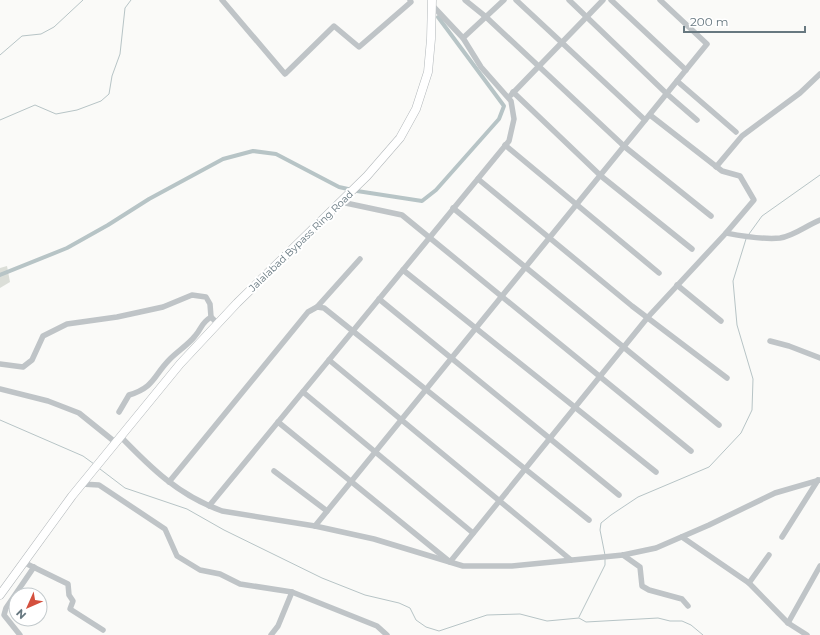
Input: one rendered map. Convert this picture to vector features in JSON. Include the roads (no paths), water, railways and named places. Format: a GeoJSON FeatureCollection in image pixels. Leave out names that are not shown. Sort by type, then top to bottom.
{"type":"FeatureCollection","features":[{"type":"Feature","properties":{"kind":"highway","name":"Jalalabad Bypass Ring Road"},"geometry":{"type":"LineString","coordinates":[[0,595],[106,452],[180,364],[214,320],[341,202],[385,157],[400,138],[416,108],[428,72],[432,2]]}},
{"type":"Feature","properties":{"kind":"street"},"geometry":{"type":"LineString","coordinates":[[222,0],[285,74],[334,26],[359,47],[411,2],[410,0]]}},
{"type":"Feature","properties":{"kind":"street"},"geometry":{"type":"LineString","coordinates":[[465,0],[486,17],[625,147],[711,216]]}},
{"type":"Feature","properties":{"kind":"street"},"geometry":{"type":"LineString","coordinates":[[463,38],[504,0]]}},
{"type":"Feature","properties":{"kind":"street"},"geometry":{"type":"LineString","coordinates":[[516,0],[645,120]]}},
{"type":"Feature","properties":{"kind":"street"},"geometry":{"type":"LineString","coordinates":[[569,0],[666,94],[698,120]]}},
{"type":"Feature","properties":{"kind":"street"},"geometry":{"type":"LineString","coordinates":[[509,99],[513,92],[540,68],[603,0]]}},
{"type":"Feature","properties":{"kind":"street"},"geometry":{"type":"LineString","coordinates":[[611,0],[686,70]]}},
{"type":"Feature","properties":{"kind":"street"},"geometry":{"type":"LineString","coordinates":[[315,526],[576,205],[625,147],[707,44],[660,0]]}},
{"type":"Feature","properties":{"kind":"street"},"geometry":{"type":"LineString","coordinates":[[209,506],[509,141],[514,118],[509,99],[481,67],[463,38],[432,2]]}},
{"type":"Feature","properties":{"kind":"street"},"geometry":{"type":"LineString","coordinates":[[716,167],[742,136],[800,93],[820,74]]}},
{"type":"Feature","properties":{"kind":"street"},"geometry":{"type":"LineString","coordinates":[[677,81],[736,132]]}},
{"type":"Feature","properties":{"kind":"street"},"geometry":{"type":"LineString","coordinates":[[513,92],[601,176],[692,249]]}},
{"type":"Feature","properties":{"kind":"street"},"geometry":{"type":"LineString","coordinates":[[450,562],[648,317],[754,200],[740,176],[722,172],[650,115]]}},
{"type":"Feature","properties":{"kind":"street"},"geometry":{"type":"LineString","coordinates":[[505,145],[659,273]]}},
{"type":"Feature","properties":{"kind":"street"},"geometry":{"type":"LineString","coordinates":[[478,178],[632,306],[728,378]]}},
{"type":"Feature","properties":{"kind":"street"},"geometry":{"type":"LineString","coordinates":[[341,202],[402,215],[691,451]]}},
{"type":"Feature","properties":{"kind":"street"},"geometry":{"type":"LineString","coordinates":[[453,208],[719,425]]}},
{"type":"Feature","properties":{"kind":"street"},"geometry":{"type":"LineString","coordinates":[[726,232],[740,236],[780,238],[820,220]]}},
{"type":"Feature","properties":{"kind":"street"},"geometry":{"type":"LineString","coordinates":[[169,482],[308,312],[317,307],[360,259]]}},
{"type":"Feature","properties":{"kind":"street"},"geometry":{"type":"LineString","coordinates":[[403,270],[656,472]]}},
{"type":"Feature","properties":{"kind":"street"},"geometry":{"type":"LineString","coordinates":[[677,285],[720,322]]}},
{"type":"Feature","properties":{"kind":"street"},"geometry":{"type":"LineString","coordinates":[[0,364],[23,367],[32,360],[43,336],[67,324],[116,317],[163,307],[192,295],[206,297],[210,304],[214,320],[203,322],[195,336],[168,360],[151,385],[140,392],[129,395],[119,412]]}},
{"type":"Feature","properties":{"kind":"street"},"geometry":{"type":"LineString","coordinates":[[379,299],[619,495]]}},
{"type":"Feature","properties":{"kind":"street"},"geometry":{"type":"LineString","coordinates":[[317,307],[324,308],[589,520]]}},
{"type":"Feature","properties":{"kind":"street"},"geometry":{"type":"LineString","coordinates":[[770,341],[789,346],[820,358]]}},
{"type":"Feature","properties":{"kind":"street"},"geometry":{"type":"LineString","coordinates":[[329,360],[571,560]]}},
{"type":"Feature","properties":{"kind":"street"},"geometry":{"type":"LineString","coordinates":[[0,389],[48,401],[79,413],[117,439],[156,473],[187,495],[222,511],[315,526],[374,539],[463,566],[512,566],[593,557],[617,556],[656,548],[775,493],[819,480]]}},
{"type":"Feature","properties":{"kind":"street"},"geometry":{"type":"LineString","coordinates":[[303,392],[473,533]]}},
{"type":"Feature","properties":{"kind":"street"},"geometry":{"type":"LineString","coordinates":[[278,422],[450,562]]}},
{"type":"Feature","properties":{"kind":"street"},"geometry":{"type":"LineString","coordinates":[[274,471],[327,511]]}},
{"type":"Feature","properties":{"kind":"street"},"geometry":{"type":"LineString","coordinates":[[782,537],[819,480]]}},
{"type":"Feature","properties":{"kind":"street"},"geometry":{"type":"LineString","coordinates":[[84,482],[99,485],[164,529],[177,556],[200,570],[220,574],[240,584],[292,592],[377,626],[387,635]]}},
{"type":"Feature","properties":{"kind":"street"},"geometry":{"type":"LineString","coordinates":[[682,537],[749,583],[788,623],[807,635]]}},
{"type":"Feature","properties":{"kind":"street"},"geometry":{"type":"LineString","coordinates":[[624,555],[640,568],[642,586],[649,590],[682,599],[688,606]]}},
{"type":"Feature","properties":{"kind":"street"},"geometry":{"type":"LineString","coordinates":[[749,583],[769,555]]}},
{"type":"Feature","properties":{"kind":"street"},"geometry":{"type":"LineString","coordinates":[[23,562],[68,584],[69,595],[73,601],[70,609],[103,630]]}},
{"type":"Feature","properties":{"kind":"street"},"geometry":{"type":"LineString","coordinates":[[788,623],[820,566]]}},
{"type":"Feature","properties":{"kind":"street"},"geometry":{"type":"LineString","coordinates":[[20,635],[4,614],[6,608],[34,567]]}},
{"type":"Feature","properties":{"kind":"street"},"geometry":{"type":"LineString","coordinates":[[271,635],[278,626],[292,592]]}},
{"type":"Feature","properties":{"kind":"waterway"},"geometry":{"type":"LineString","coordinates":[[0,55],[22,36],[41,34],[54,27],[83,0]]}},
{"type":"Feature","properties":{"kind":"waterway"},"geometry":{"type":"LineString","coordinates":[[0,120],[35,105],[56,114],[77,110],[101,101],[109,94],[112,76],[120,54],[125,8],[131,0]]}},
{"type":"Feature","properties":{"kind":"waterway"},"geometry":{"type":"LineString","coordinates":[[357,191],[422,201],[436,190],[499,119],[504,106],[438,17]]}},
{"type":"Feature","properties":{"kind":"waterway"},"geometry":{"type":"LineString","coordinates":[[0,275],[67,248],[108,225],[149,199],[223,159],[253,151],[276,154],[339,187],[348,189]]}},
{"type":"Feature","properties":{"kind":"waterway"},"geometry":{"type":"LineString","coordinates":[[749,234],[762,216],[820,175]]}},
{"type":"Feature","properties":{"kind":"waterway"},"geometry":{"type":"LineString","coordinates":[[605,555],[600,530],[601,523],[638,497],[709,467],[741,433],[752,410],[753,379],[737,325],[733,281],[746,239]]}},
{"type":"Feature","properties":{"kind":"waterway"},"geometry":{"type":"LineString","coordinates":[[0,420],[83,456],[94,464]]}},
{"type":"Feature","properties":{"kind":"waterway"},"geometry":{"type":"LineString","coordinates":[[100,469],[125,488],[187,509],[224,530],[322,578],[365,595],[399,603],[410,608],[416,620],[426,627],[439,631],[487,615],[520,614],[547,621],[579,618],[586,622],[658,618],[670,621],[682,621],[691,625],[703,635]]}},
{"type":"Feature","properties":{"kind":"waterway"},"geometry":{"type":"LineString","coordinates":[[579,617],[605,565],[605,558]]}}]}
